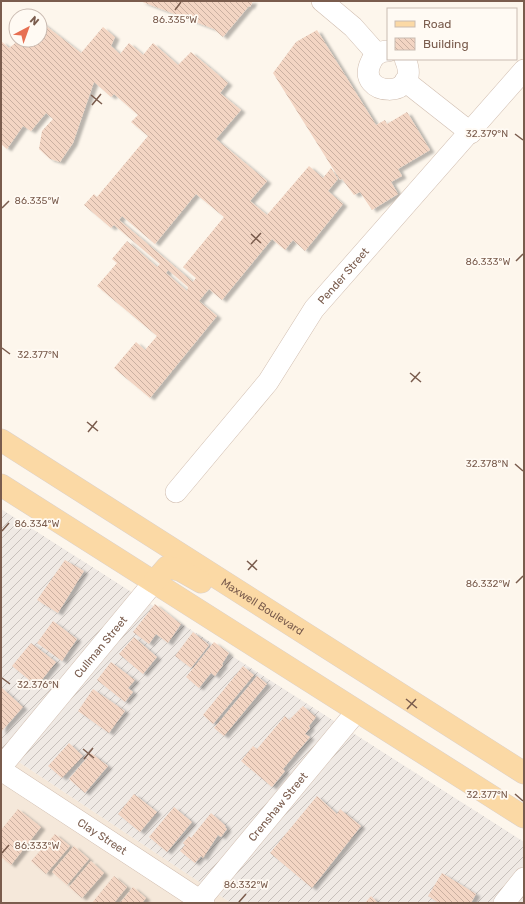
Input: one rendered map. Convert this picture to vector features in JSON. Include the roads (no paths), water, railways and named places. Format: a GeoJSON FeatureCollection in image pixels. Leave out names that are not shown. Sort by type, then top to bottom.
{"type":"FeatureCollection","features":[{"type":"Feature","properties":{"kind":"main road","name":"Maxwell Boulevard"},"geometry":{"type":"LineString","coordinates":[[1,440],[524,772]]}},
{"type":"Feature","properties":{"kind":"main road"},"geometry":{"type":"LineString","coordinates":[[1,485],[524,817]]}},
{"type":"Feature","properties":{"kind":"main road"},"geometry":{"type":"LineString","coordinates":[[154,582],[167,567],[180,570],[197,581],[243,593]]}},
{"type":"Feature","properties":{"kind":"street"},"geometry":{"type":"LineString","coordinates":[[322,1],[382,53],[371,60],[368,67],[372,82],[378,88],[393,90],[400,87],[408,74],[408,66],[405,60]]}},
{"type":"Feature","properties":{"kind":"street","name":"Pender Street"},"geometry":{"type":"LineString","coordinates":[[176,492],[268,382],[314,309],[471,133],[524,70]]}},
{"type":"Feature","properties":{"kind":"street"},"geometry":{"type":"LineString","coordinates":[[405,81],[471,133]]}},
{"type":"Feature","properties":{"kind":"street","name":"Cullman Street"},"geometry":{"type":"LineString","coordinates":[[1,767],[154,582]]}},
{"type":"Feature","properties":{"kind":"street","name":"Crenshaw Street"},"geometry":{"type":"LineString","coordinates":[[201,902],[357,711]]}},
{"type":"Feature","properties":{"kind":"street","name":"Clay Street"},"geometry":{"type":"LineString","coordinates":[[1,770],[201,902]]}},
{"type":"Feature","properties":{"kind":"street"},"geometry":{"type":"LineString","coordinates":[[504,903],[524,878]]}}]}
